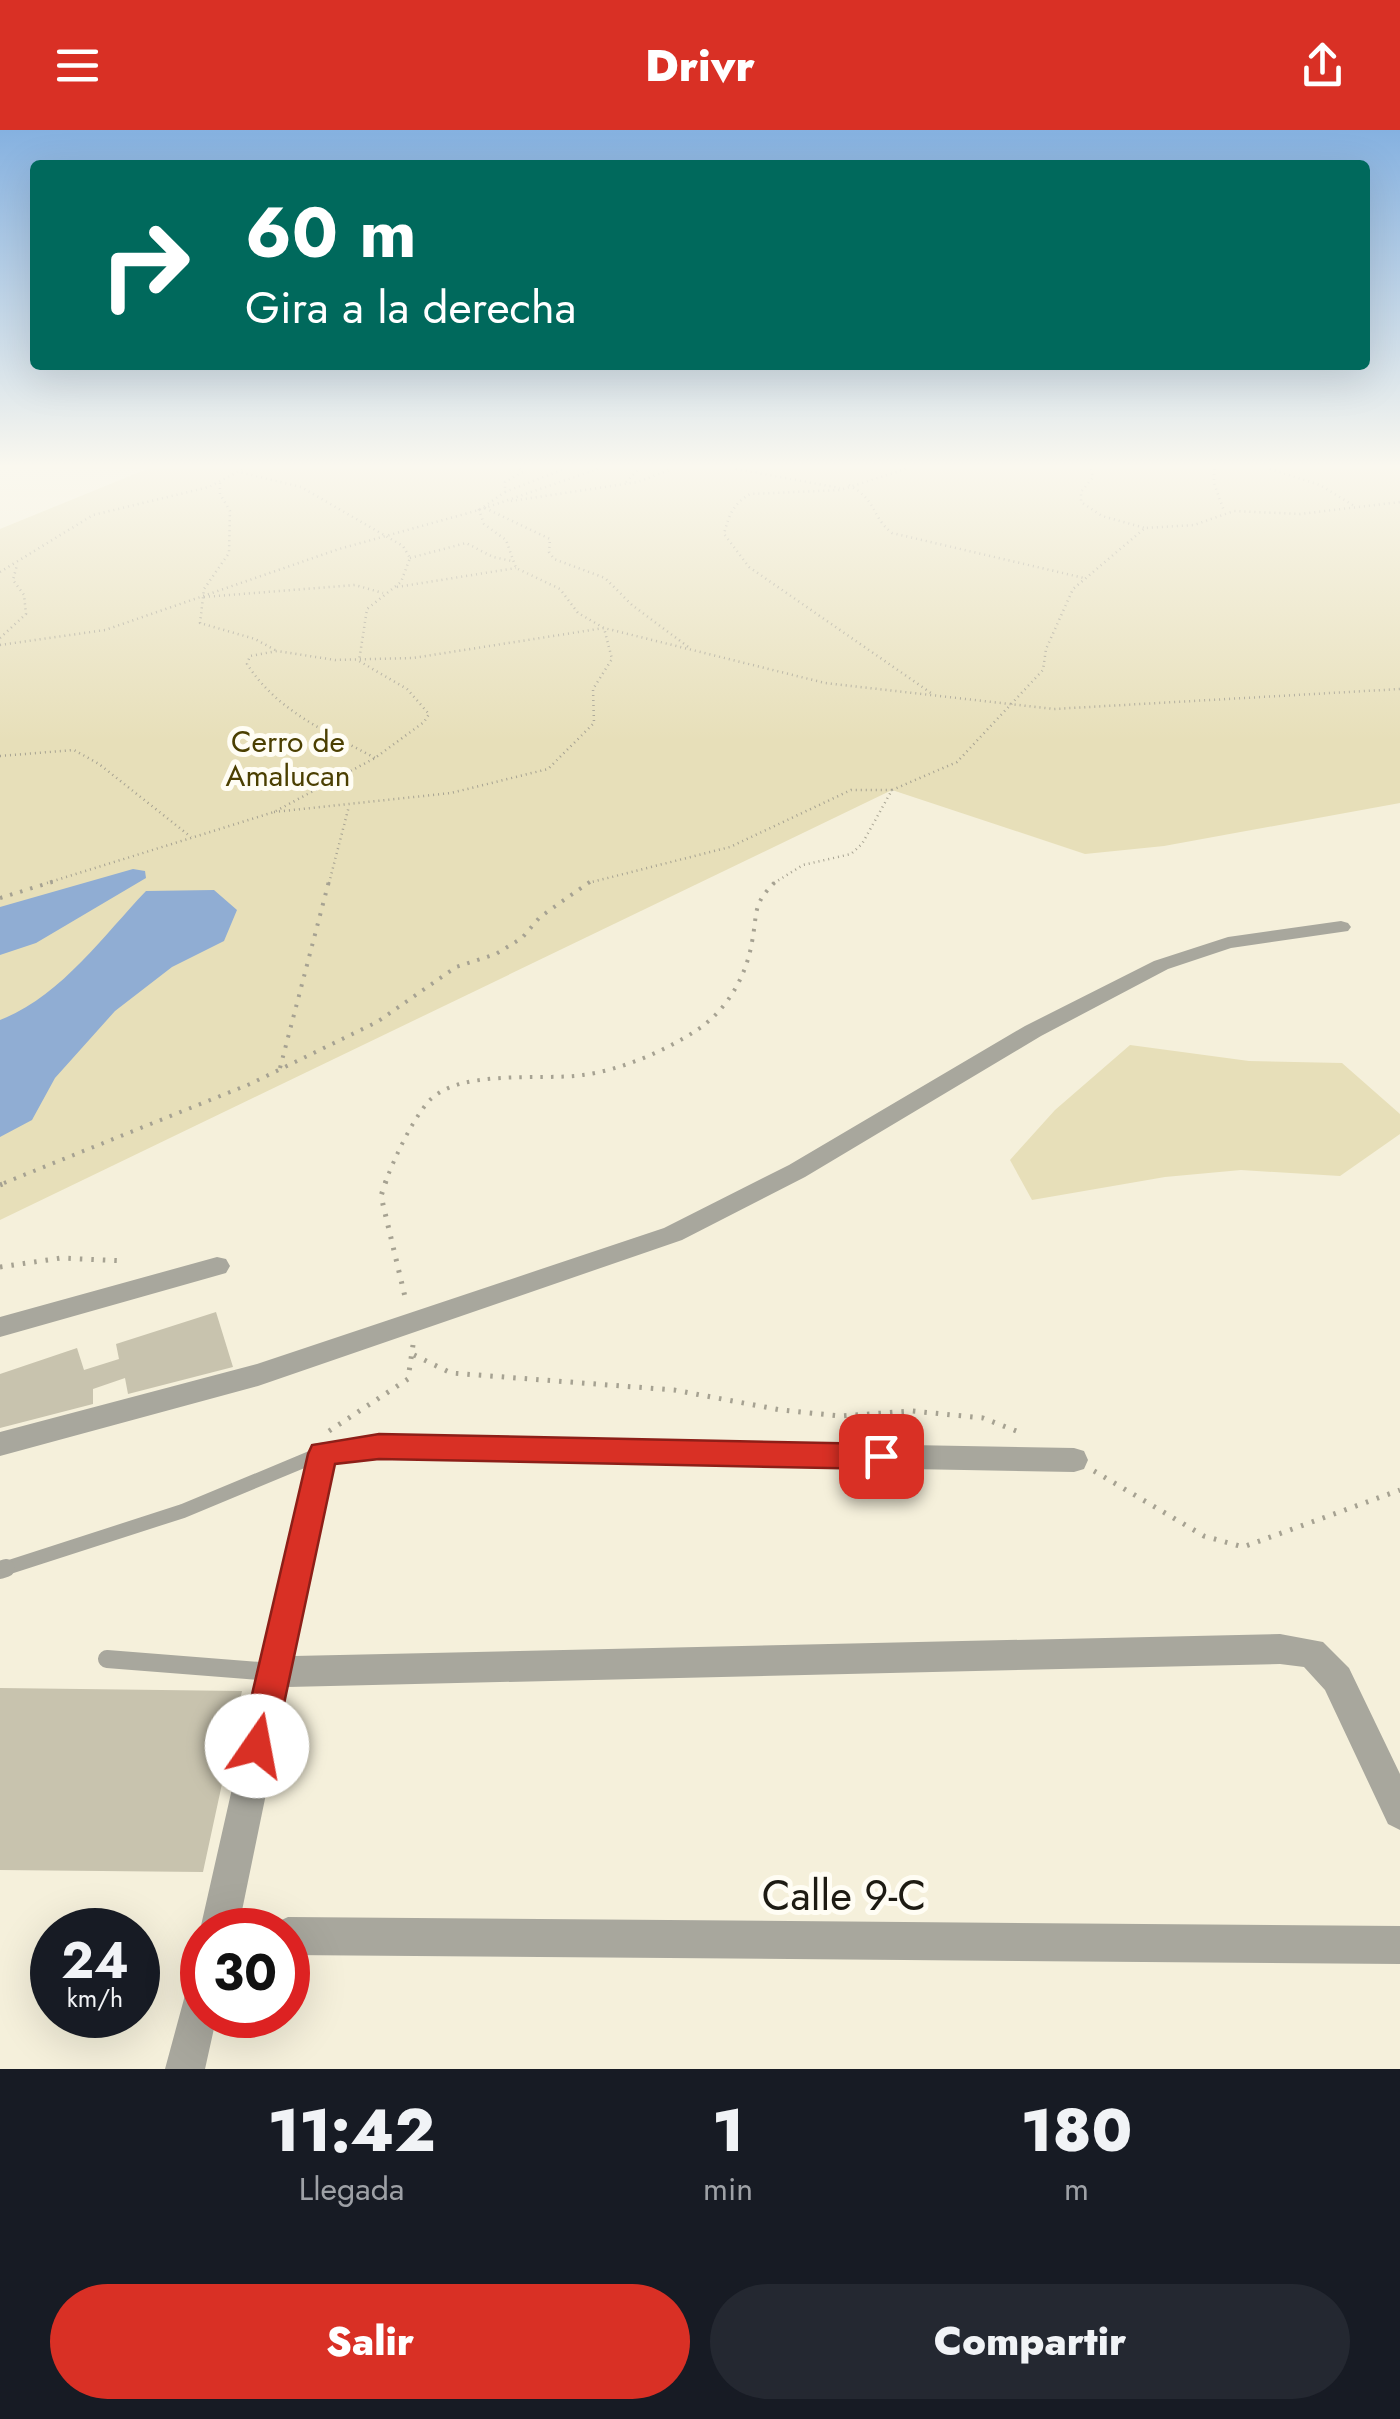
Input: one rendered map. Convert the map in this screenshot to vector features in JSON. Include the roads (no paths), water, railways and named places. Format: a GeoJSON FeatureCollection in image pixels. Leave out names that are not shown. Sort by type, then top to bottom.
{"type":"FeatureCollection","features":[{"type":"Feature","properties":{"kind":"street"},"geometry":{"type":"LineString","coordinates":[[0,1444],[258,1375],[673,1234],[797,1171],[1032,1031],[1162,965],[1228,942],[1341,926]]}},
{"type":"Feature","properties":{"kind":"street"},"geometry":{"type":"LineString","coordinates":[[0,1327],[217,1266]]}},
{"type":"Feature","properties":{"kind":"street"},"geometry":{"type":"LineString","coordinates":[[224,1908],[322,1454],[379,1446],[1074,1460]]}},
{"type":"Feature","properties":{"kind":"street"},"geometry":{"type":"LineString","coordinates":[[273,1672],[1280,1649],[1312,1653],[1338,1679],[1400,1812]]}},
{"type":"Feature","properties":{"kind":"street","name":"Calle 9-C"},"geometry":{"type":"LineString","coordinates":[[310,1936],[1400,1944]]}},
{"type":"Feature","properties":{"kind":"street"},"geometry":{"type":"LineString","coordinates":[[185,2069],[192,2038]]}},
{"type":"Feature","properties":{"kind":"lane"},"geometry":{"type":"LineString","coordinates":[[0,1570],[184,1511],[322,1454]]}},
{"type":"Feature","properties":{"kind":"lane"},"geometry":{"type":"LineString","coordinates":[[107,1659],[273,1672]]}},
{"type":"Feature","properties":{"kind":"water"},"geometry":{"type":"Polygon","coordinates":[[[133,869],[145,871],[146,878],[36,943],[0,955],[0,907],[133,869]]]}},
{"type":"Feature","properties":{"kind":"water"},"geometry":{"type":"Polygon","coordinates":[[[214,890],[237,910],[224,941],[172,967],[115,1011],[55,1078],[32,1120],[0,1137],[0,1020],[22,1010],[61,981],[146,891],[214,890]]]}},
{"type":"Feature","properties":{"kind":"park label","name":"Cerro de Amalucan"},"geometry":{"type":"Point","coordinates":[288,758]}}]}
